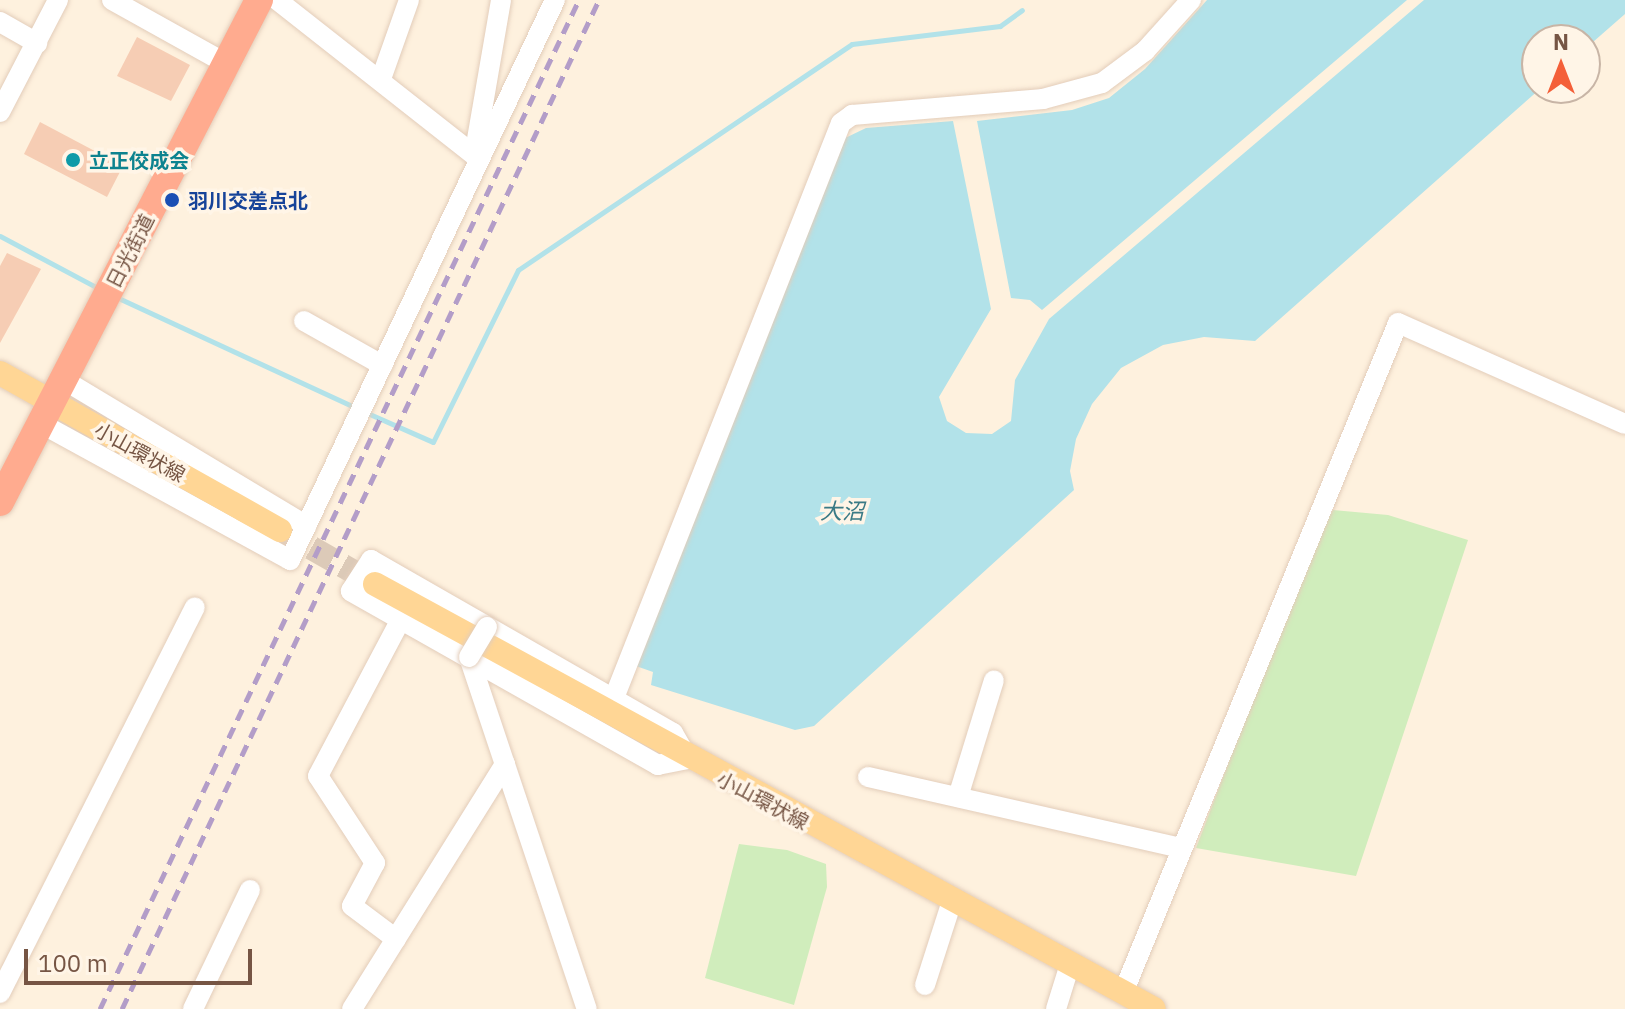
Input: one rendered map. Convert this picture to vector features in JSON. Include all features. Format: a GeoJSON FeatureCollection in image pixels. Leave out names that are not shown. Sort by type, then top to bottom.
{"type":"FeatureCollection","features":[{"type":"Feature","properties":{"kind":"highway","name":"日光街道"},"geometry":{"type":"LineString","coordinates":[[0,502],[259,0]]}},
{"type":"Feature","properties":{"kind":"main road","name":"小山環状線"},"geometry":{"type":"LineString","coordinates":[[0,373],[280,530]]}},
{"type":"Feature","properties":{"kind":"main road","name":"小山環状線"},"geometry":{"type":"LineString","coordinates":[[375,584],[688,759],[1154,1009]]}},
{"type":"Feature","properties":{"kind":"street"},"geometry":{"type":"LineString","coordinates":[[0,112],[58,0]]}},
{"type":"Feature","properties":{"kind":"street"},"geometry":{"type":"LineString","coordinates":[[112,0],[225,63]]}},
{"type":"Feature","properties":{"kind":"street"},"geometry":{"type":"LineString","coordinates":[[277,0],[479,159]]}},
{"type":"Feature","properties":{"kind":"street"},"geometry":{"type":"LineString","coordinates":[[381,79],[409,0]]}},
{"type":"Feature","properties":{"kind":"street"},"geometry":{"type":"LineString","coordinates":[[479,159],[476,145],[501,0]]}},
{"type":"Feature","properties":{"kind":"street"},"geometry":{"type":"LineString","coordinates":[[53,402],[290,560],[555,0]]}},
{"type":"Feature","properties":{"kind":"street"},"geometry":{"type":"LineString","coordinates":[[614,698],[841,123],[852,115],[1043,99],[1102,83],[1145,51],[1191,0]]}},
{"type":"Feature","properties":{"kind":"street"},"geometry":{"type":"LineString","coordinates":[[0,22],[37,43]]}},
{"type":"Feature","properties":{"kind":"street"},"geometry":{"type":"LineString","coordinates":[[304,321],[382,365]]}},
{"type":"Feature","properties":{"kind":"street"},"geometry":{"type":"LineString","coordinates":[[1123,993],[1398,323],[1625,424]]}},
{"type":"Feature","properties":{"kind":"street"},"geometry":{"type":"LineString","coordinates":[[53,402],[307,526]]}},
{"type":"Feature","properties":{"kind":"street"},"geometry":{"type":"LineString","coordinates":[[371,560],[614,698],[673,733],[688,759],[658,765],[351,591],[371,560]]}},
{"type":"Feature","properties":{"kind":"street"},"geometry":{"type":"LineString","coordinates":[[0,993],[195,607]]}},
{"type":"Feature","properties":{"kind":"street"},"geometry":{"type":"LineString","coordinates":[[396,939],[352,906],[375,863],[318,776],[401,619]]}},
{"type":"Feature","properties":{"kind":"street"},"geometry":{"type":"LineString","coordinates":[[487,627],[469,657],[587,1009]]}},
{"type":"Feature","properties":{"kind":"street"},"geometry":{"type":"LineString","coordinates":[[958,797],[994,680]]}},
{"type":"Feature","properties":{"kind":"street"},"geometry":{"type":"LineString","coordinates":[[352,1009],[505,764]]}},
{"type":"Feature","properties":{"kind":"street"},"geometry":{"type":"LineString","coordinates":[[868,777],[1181,848]]}},
{"type":"Feature","properties":{"kind":"street"},"geometry":{"type":"LineString","coordinates":[[193,1009],[250,890]]}},
{"type":"Feature","properties":{"kind":"street"},"geometry":{"type":"LineString","coordinates":[[925,985],[952,901]]}},
{"type":"Feature","properties":{"kind":"street"},"geometry":{"type":"LineString","coordinates":[[1056,1009],[1070,964]]}},
{"type":"Feature","properties":{"kind":"green space"},"geometry":{"type":"Polygon","coordinates":[[[1333,510],[1388,515],[1468,540],[1356,876],[1196,848],[1311,547],[1333,510]]]}},
{"type":"Feature","properties":{"kind":"green space"},"geometry":{"type":"Polygon","coordinates":[[[739,844],[787,850],[826,864],[827,887],[794,1005],[705,978],[739,844]]]}},
{"type":"Feature","properties":{"kind":"water"},"geometry":{"type":"Polygon","coordinates":[[[1207,0],[1407,0],[1042,310],[1030,300],[1011,298],[977,121],[1072,110],[1109,98],[1145,69],[1207,0]]]}},
{"type":"Feature","properties":{"kind":"water","name":"大沼"},"geometry":{"type":"Polygon","coordinates":[[[1424,0],[1625,0],[1625,14],[1601,35],[1601,24],[1521,24],[1523,104],[1255,341],[1204,337],[1163,345],[1121,368],[1092,404],[1076,439],[1070,471],[1074,490],[814,726],[795,730],[651,685],[653,672],[636,666],[839,141],[866,128],[953,121],[991,309],[939,397],[947,421],[966,433],[992,434],[1011,421],[1015,380],[1049,319],[1424,0]]]}},
{"type":"Feature","properties":{"kind":"building"},"geometry":{"type":"Polygon","coordinates":[[[137,37],[190,65],[171,101],[117,76],[137,37]]]}},
{"type":"Feature","properties":{"kind":"building","name":"立正佼成会"},"geometry":{"type":"Polygon","coordinates":[[[40,122],[123,166],[107,197],[24,154],[40,122]]]}},
{"type":"Feature","properties":{"kind":"building"},"geometry":{"type":"Polygon","coordinates":[[[7,253],[41,269],[0,343],[0,266],[7,253]]]}},
{"type":"Feature","properties":{"kind":"waterway"},"geometry":{"type":"LineString","coordinates":[[365,412],[433,442],[518,270],[852,44],[1000,26],[1022,10]]}},
{"type":"Feature","properties":{"kind":"waterway"},"geometry":{"type":"LineString","coordinates":[[0,236],[98,288]]}},
{"type":"Feature","properties":{"kind":"waterway"},"geometry":{"type":"LineString","coordinates":[[114,296],[356,408]]}},
{"type":"Feature","properties":{"kind":"tunnel"},"geometry":{"type":"LineString","coordinates":[[280,530],[375,584]]}},
{"type":"Feature","properties":{"kind":"railway"},"geometry":{"type":"LineString","coordinates":[[100,1009],[579,0]]}},
{"type":"Feature","properties":{"kind":"railway"},"geometry":{"type":"LineString","coordinates":[[122,1009],[599,0]]}},
{"type":"Feature","properties":{"kind":"place","name":"立正佼成会"},"geometry":{"type":"Point","coordinates":[73,160]}},
{"type":"Feature","properties":{"kind":"place","name":"羽川交差点北"},"geometry":{"type":"Point","coordinates":[172,200]}}]}
